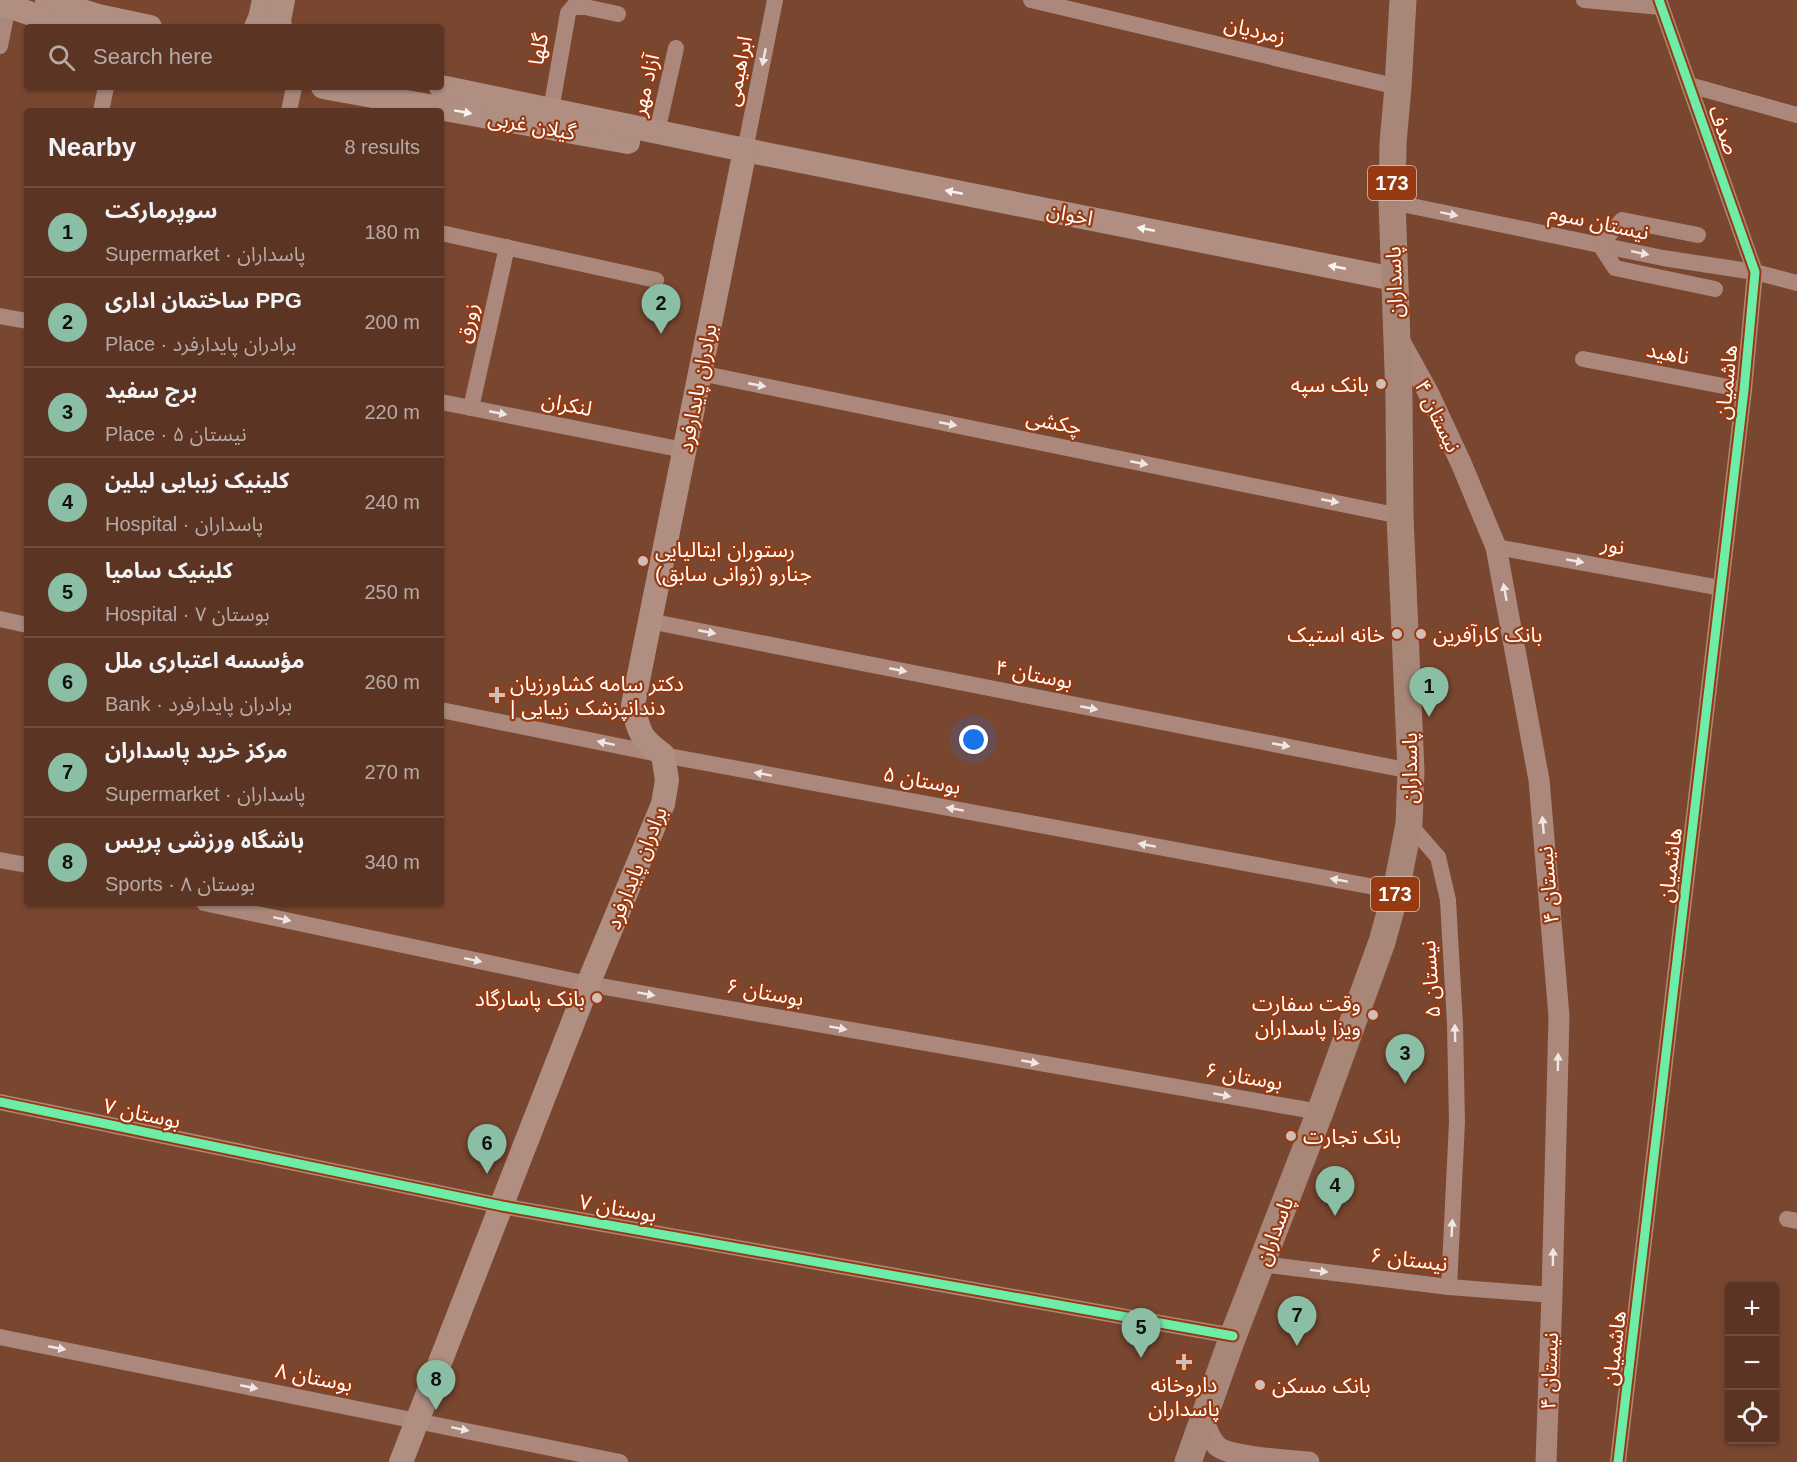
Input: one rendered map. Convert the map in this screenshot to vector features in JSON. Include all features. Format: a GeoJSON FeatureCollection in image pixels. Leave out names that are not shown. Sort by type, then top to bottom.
{"type":"FeatureCollection","features":[{"type":"Feature","properties":{"kind":"main road"},"geometry":{"type":"LineString","coordinates":[[47,0],[100,8],[142,24]]}},
{"type":"Feature","properties":{"kind":"main road"},"geometry":{"type":"LineString","coordinates":[[257,24],[264,0]]}},
{"type":"Feature","properties":{"kind":"main road"},"geometry":{"type":"LineString","coordinates":[[280,24],[283,0]]}},
{"type":"Feature","properties":{"kind":"main road","name":"پاسداران"},"geometry":{"type":"LineString","coordinates":[[1188,1462],[1233,1336],[1320,1112],[1382,942],[1396,891],[1409,824],[1411,771],[1400,516],[1392,202],[1393,143],[1403,0]]}},
{"type":"Feature","properties":{"kind":"main road"},"geometry":{"type":"LineString","coordinates":[[4,5],[62,24]]}},
{"type":"Feature","properties":{"kind":"main road","name":"گیلان غربی"},"geometry":{"type":"LineString","coordinates":[[444,88],[657,132],[743,156]]}},
{"type":"Feature","properties":{"kind":"main road","name":"گیلان غربی"},"geometry":{"type":"LineString","coordinates":[[341,90],[743,156]]}},
{"type":"Feature","properties":{"kind":"main road","name":"اخوان"},"geometry":{"type":"LineString","coordinates":[[743,156],[1394,279]]}},
{"type":"Feature","properties":{"kind":"main road","name":"برادران پایدارفرد"},"geometry":{"type":"LineString","coordinates":[[401,1462],[588,984],[663,804],[667,780],[663,755],[645,741],[638,727],[633,705],[743,156]]}},
{"type":"Feature","properties":{"kind":"street","name":"ابراهیمی"},"geometry":{"type":"LineString","coordinates":[[743,156],[775,0]]}},
{"type":"Feature","properties":{"kind":"street","name":"زمردیان"},"geometry":{"type":"LineString","coordinates":[[1031,0],[1398,87]]}},
{"type":"Feature","properties":{"kind":"street"},"geometry":{"type":"LineString","coordinates":[[1584,0],[1660,3]]}},
{"type":"Feature","properties":{"kind":"street","name":"صدف"},"geometry":{"type":"LineString","coordinates":[[1660,3],[1755,272]]}},
{"type":"Feature","properties":{"kind":"street"},"geometry":{"type":"LineString","coordinates":[[0,46],[4,5]]}},
{"type":"Feature","properties":{"kind":"street","name":"گلها"},"geometry":{"type":"LineString","coordinates":[[551,110],[568,13],[573,7],[585,7],[618,14]]}},
{"type":"Feature","properties":{"kind":"street","name":"آزاد مهر"},"geometry":{"type":"LineString","coordinates":[[657,132],[676,48]]}},
{"type":"Feature","properties":{"kind":"street"},"geometry":{"type":"LineString","coordinates":[[1689,85],[1797,115]]}},
{"type":"Feature","properties":{"kind":"street"},"geometry":{"type":"LineString","coordinates":[[102,108],[105,90]]}},
{"type":"Feature","properties":{"kind":"street"},"geometry":{"type":"LineString","coordinates":[[290,108],[293,90]]}},
{"type":"Feature","properties":{"kind":"street","name":"نیستان سوم"},"geometry":{"type":"LineString","coordinates":[[1392,202],[1663,258],[1755,272],[1797,283]]}},
{"type":"Feature","properties":{"kind":"street"},"geometry":{"type":"LineString","coordinates":[[1698,235],[1622,220],[1600,245],[1615,268],[1715,289]]}},
{"type":"Feature","properties":{"kind":"street"},"geometry":{"type":"LineString","coordinates":[[444,233],[656,280]]}},
{"type":"Feature","properties":{"kind":"street","name":"زورق"},"geometry":{"type":"LineString","coordinates":[[471,408],[507,247]]}},
{"type":"Feature","properties":{"kind":"street","name":"هاشمیان"},"geometry":{"type":"LineString","coordinates":[[1618,1462],[1744,390],[1755,272]]}},
{"type":"Feature","properties":{"kind":"street"},"geometry":{"type":"LineString","coordinates":[[0,316],[24,320]]}},
{"type":"Feature","properties":{"kind":"street","name":"نیستان ۴"},"geometry":{"type":"LineString","coordinates":[[1396,335],[1428,392],[1496,547],[1539,780],[1558,1016],[1546,1462]]}},
{"type":"Feature","properties":{"kind":"street","name":"ناهید"},"geometry":{"type":"LineString","coordinates":[[1583,359],[1744,390]]}},
{"type":"Feature","properties":{"kind":"street","name":"چکشی"},"geometry":{"type":"LineString","coordinates":[[700,373],[1400,516]]}},
{"type":"Feature","properties":{"kind":"street","name":"لنکران"},"geometry":{"type":"LineString","coordinates":[[444,403],[684,450]]}},
{"type":"Feature","properties":{"kind":"street","name":"نور"},"geometry":{"type":"LineString","coordinates":[[1496,547],[1721,588]]}},
{"type":"Feature","properties":{"kind":"street"},"geometry":{"type":"LineString","coordinates":[[0,619],[24,624]]}},
{"type":"Feature","properties":{"kind":"street","name":"بوستان ۴"},"geometry":{"type":"LineString","coordinates":[[649,621],[1411,771]]}},
{"type":"Feature","properties":{"kind":"street","name":"بوستان ۵"},"geometry":{"type":"LineString","coordinates":[[444,711],[663,755],[1396,891]]}},
{"type":"Feature","properties":{"kind":"street","name":"نیستان ۵"},"geometry":{"type":"LineString","coordinates":[[1409,824],[1438,857],[1448,900],[1455,1025],[1457,1122],[1449,1287]]}},
{"type":"Feature","properties":{"kind":"street"},"geometry":{"type":"LineString","coordinates":[[0,860],[24,865]]}},
{"type":"Feature","properties":{"kind":"street","name":"بوستان ۶"},"geometry":{"type":"LineString","coordinates":[[218,906],[588,984],[1320,1112]]}},
{"type":"Feature","properties":{"kind":"street","name":"بوستان ۷"},"geometry":{"type":"LineString","coordinates":[[0,1102],[502,1206],[1233,1336]]}},
{"type":"Feature","properties":{"kind":"street","name":"نیستان ۶"},"geometry":{"type":"LineString","coordinates":[[1261,1264],[1449,1287],[1552,1295]]}},
{"type":"Feature","properties":{"kind":"street","name":"بوستان ۸"},"geometry":{"type":"LineString","coordinates":[[0,1337],[620,1462]]}},
{"type":"Feature","properties":{"kind":"street"},"geometry":{"type":"LineString","coordinates":[[1204,1421],[1209,1434],[1218,1446],[1232,1453],[1309,1462]]}},
{"type":"Feature","properties":{"kind":"cycle path"},"geometry":{"type":"LineString","coordinates":[[1618,1462],[1744,390],[1755,272],[1659,0]]}},
{"type":"Feature","properties":{"kind":"cycle path"},"geometry":{"type":"LineString","coordinates":[[0,1102],[502,1206],[1233,1336]]}},
{"type":"Feature","properties":{"kind":"place","name":"ساختمان اداری PPG"},"geometry":{"type":"Point","coordinates":[661,334]}},
{"type":"Feature","properties":{"kind":"place","name":"بانک سپه"},"geometry":{"type":"Point","coordinates":[1381,384]}},
{"type":"Feature","properties":{"kind":"place","name":"رستوران ایتالیایی جنارو (ژوانی سابق)"},"geometry":{"type":"Point","coordinates":[643,561]}},
{"type":"Feature","properties":{"kind":"place","name":"خانه استیک"},"geometry":{"type":"Point","coordinates":[1397,634]}},
{"type":"Feature","properties":{"kind":"place","name":"بانک کارآفرین"},"geometry":{"type":"Point","coordinates":[1421,634]}},
{"type":"Feature","properties":{"kind":"place","name":"دکتر سامه کشاورزیان | دندانپزشک زیبایی"},"geometry":{"type":"Point","coordinates":[497,695]}},
{"type":"Feature","properties":{"kind":"place","name":"سوپرمارکت"},"geometry":{"type":"Point","coordinates":[1429,717]}},
{"type":"Feature","properties":{"kind":"place","name":"بانک پاسارگاد"},"geometry":{"type":"Point","coordinates":[597,998]}},
{"type":"Feature","properties":{"kind":"place","name":"وقت سفارت ویزا پاسداران"},"geometry":{"type":"Point","coordinates":[1373,1015]}},
{"type":"Feature","properties":{"kind":"place","name":"برج سفید"},"geometry":{"type":"Point","coordinates":[1405,1084]}},
{"type":"Feature","properties":{"kind":"place","name":"بانک تجارت"},"geometry":{"type":"Point","coordinates":[1291,1136]}},
{"type":"Feature","properties":{"kind":"place","name":"مؤسسه اعتباری ملل"},"geometry":{"type":"Point","coordinates":[487,1174]}},
{"type":"Feature","properties":{"kind":"place","name":"کلینیک زیبایی لیلین"},"geometry":{"type":"Point","coordinates":[1335,1216]}},
{"type":"Feature","properties":{"kind":"place","name":"مرکز خرید پاسداران"},"geometry":{"type":"Point","coordinates":[1297,1346]}},
{"type":"Feature","properties":{"kind":"place","name":"کلینیک سامیا"},"geometry":{"type":"Point","coordinates":[1141,1358]}},
{"type":"Feature","properties":{"kind":"place","name":"داروخانه پاسداران"},"geometry":{"type":"Point","coordinates":[1184,1362]}},
{"type":"Feature","properties":{"kind":"place","name":"بانک مسکن"},"geometry":{"type":"Point","coordinates":[1260,1385]}},
{"type":"Feature","properties":{"kind":"place","name":"باشگاه ورزشی پریس"},"geometry":{"type":"Point","coordinates":[436,1410]}}]}
